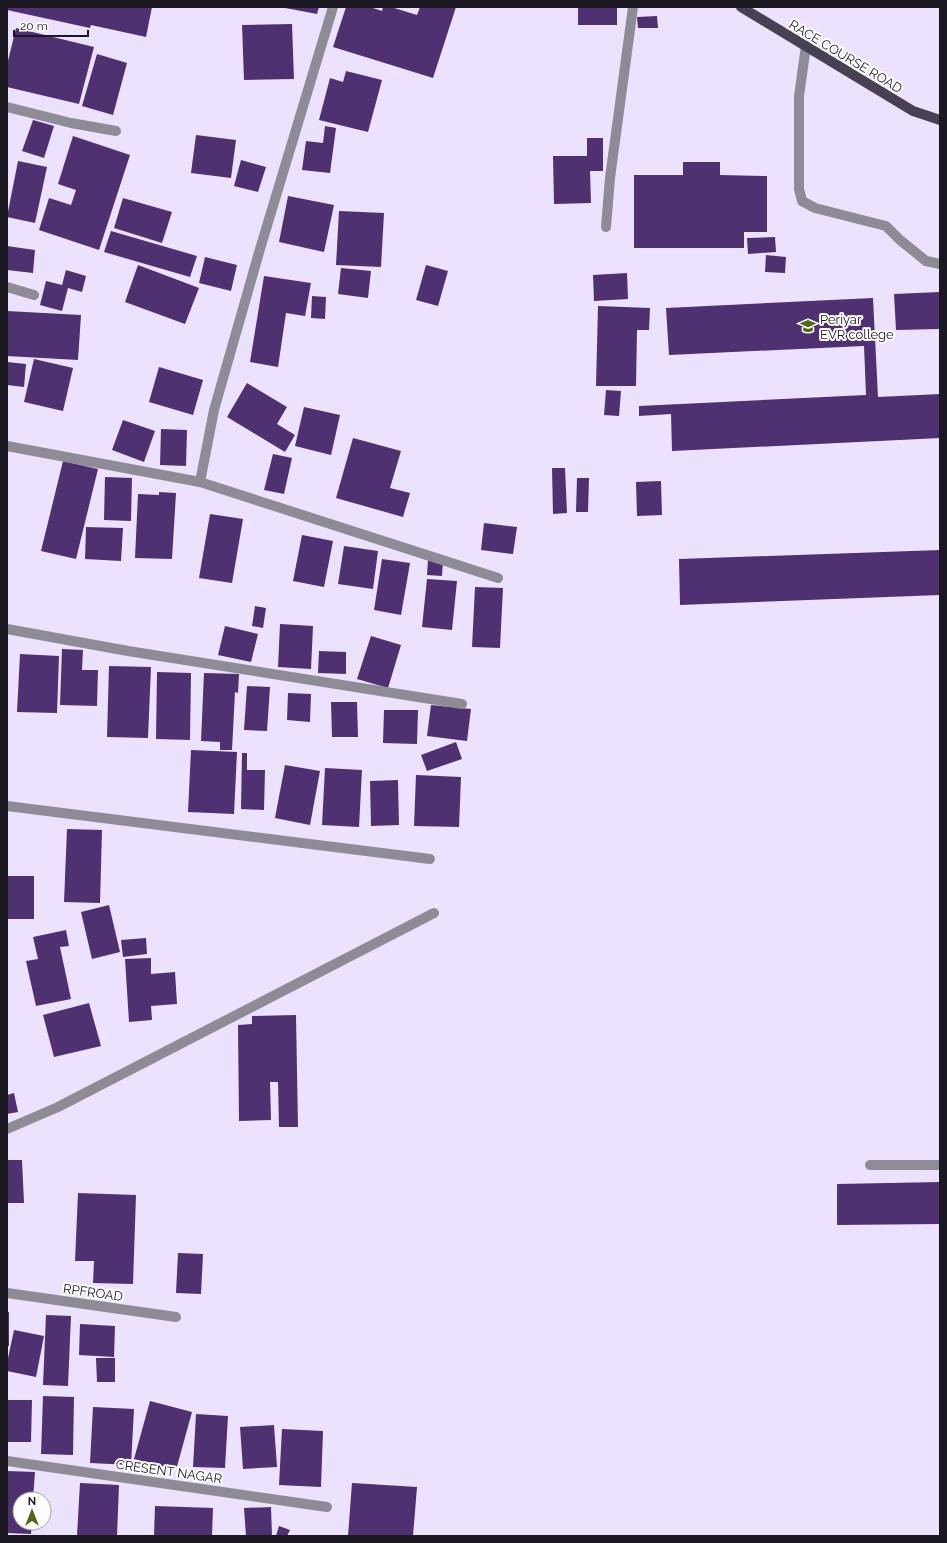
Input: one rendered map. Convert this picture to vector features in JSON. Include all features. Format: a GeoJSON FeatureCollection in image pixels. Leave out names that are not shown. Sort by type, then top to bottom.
{"type":"FeatureCollection","features":[{"type":"Feature","properties":{"kind":"main road","name":"RACE COURSE ROAD"},"geometry":{"type":"LineString","coordinates":[[741,7],[913,111],[940,120]]}},
{"type":"Feature","properties":{"kind":"street"},"geometry":{"type":"LineString","coordinates":[[200,482],[216,402],[260,249],[334,7]]}},
{"type":"Feature","properties":{"kind":"street"},"geometry":{"type":"LineString","coordinates":[[606,227],[610,178],[633,7]]}},
{"type":"Feature","properties":{"kind":"street"},"geometry":{"type":"LineString","coordinates":[[806,46],[799,96],[800,189],[802,201],[815,208],[886,226],[900,240],[926,261],[940,264]]}},
{"type":"Feature","properties":{"kind":"street"},"geometry":{"type":"LineString","coordinates":[[7,107],[71,123],[116,131]]}},
{"type":"Feature","properties":{"kind":"street"},"geometry":{"type":"LineString","coordinates":[[7,287],[34,295]]}},
{"type":"Feature","properties":{"kind":"street"},"geometry":{"type":"LineString","coordinates":[[7,446],[200,482],[498,578]]}},
{"type":"Feature","properties":{"kind":"street"},"geometry":{"type":"LineString","coordinates":[[7,629],[136,652],[462,704]]}},
{"type":"Feature","properties":{"kind":"street"},"geometry":{"type":"LineString","coordinates":[[7,806],[430,859]]}},
{"type":"Feature","properties":{"kind":"street"},"geometry":{"type":"LineString","coordinates":[[7,1130],[65,1103],[434,913]]}},
{"type":"Feature","properties":{"kind":"street"},"geometry":{"type":"LineString","coordinates":[[870,1165],[940,1166]]}},
{"type":"Feature","properties":{"kind":"street","name":"RPFROAD"},"geometry":{"type":"LineString","coordinates":[[7,1293],[176,1317]]}},
{"type":"Feature","properties":{"kind":"street","name":"CRESENT NAGAR"},"geometry":{"type":"LineString","coordinates":[[7,1461],[327,1508]]}},
{"type":"Feature","properties":{"kind":"building"},"geometry":{"type":"Polygon","coordinates":[[[7,7],[152,7],[146,37],[91,25],[90,28],[7,10],[7,7]]]}},
{"type":"Feature","properties":{"kind":"building"},"geometry":{"type":"Polygon","coordinates":[[[280,7],[319,7],[317,14],[280,7]]]}},
{"type":"Feature","properties":{"kind":"building"},"geometry":{"type":"Polygon","coordinates":[[[346,7],[370,7],[382,11],[383,7],[391,7],[417,15],[420,7],[456,7],[433,78],[333,47],[346,7]]]}},
{"type":"Feature","properties":{"kind":"building"},"geometry":{"type":"Polygon","coordinates":[[[578,7],[617,7],[617,25],[578,25],[578,7]]]}},
{"type":"Feature","properties":{"kind":"building"},"geometry":{"type":"Polygon","coordinates":[[[657,16],[658,28],[638,28],[637,17],[657,16]]]}},
{"type":"Feature","properties":{"kind":"building"},"geometry":{"type":"Polygon","coordinates":[[[292,24],[294,79],[244,80],[242,25],[292,24]]]}},
{"type":"Feature","properties":{"kind":"building"},"geometry":{"type":"Polygon","coordinates":[[[16,28],[94,47],[79,104],[7,87],[7,65],[16,28]]]}},
{"type":"Feature","properties":{"kind":"building"},"geometry":{"type":"Polygon","coordinates":[[[97,54],[127,63],[113,115],[82,106],[97,54]]]}},
{"type":"Feature","properties":{"kind":"building"},"geometry":{"type":"Polygon","coordinates":[[[346,71],[382,80],[368,132],[319,120],[330,78],[343,82],[346,71]]]}},
{"type":"Feature","properties":{"kind":"building"},"geometry":{"type":"Polygon","coordinates":[[[33,120],[54,126],[44,158],[22,151],[33,120]]]}},
{"type":"Feature","properties":{"kind":"building"},"geometry":{"type":"Polygon","coordinates":[[[325,126],[336,128],[330,173],[302,170],[306,141],[323,143],[325,126]]]}},
{"type":"Feature","properties":{"kind":"building"},"geometry":{"type":"Polygon","coordinates":[[[196,135],[236,140],[231,178],[191,173],[196,135]]]}},
{"type":"Feature","properties":{"kind":"building"},"geometry":{"type":"Polygon","coordinates":[[[73,136],[130,155],[99,250],[39,230],[49,198],[71,205],[76,190],[58,184],[73,136]]]}},
{"type":"Feature","properties":{"kind":"building"},"geometry":{"type":"Polygon","coordinates":[[[587,138],[603,138],[603,171],[590,171],[591,203],[554,204],[553,156],[587,156],[587,138]]]}},
{"type":"Feature","properties":{"kind":"building"},"geometry":{"type":"Polygon","coordinates":[[[241,160],[266,167],[258,192],[234,186],[241,160]]]}},
{"type":"Feature","properties":{"kind":"building"},"geometry":{"type":"Polygon","coordinates":[[[18,161],[47,167],[35,223],[7,217],[18,161]]]}},
{"type":"Feature","properties":{"kind":"building"},"geometry":{"type":"Polygon","coordinates":[[[683,162],[720,162],[720,175],[767,176],[767,232],[744,232],[744,248],[634,248],[634,175],[683,175],[683,162]]]}},
{"type":"Feature","properties":{"kind":"building"},"geometry":{"type":"Polygon","coordinates":[[[288,196],[334,205],[324,252],[279,242],[288,196]]]}},
{"type":"Feature","properties":{"kind":"building"},"geometry":{"type":"Polygon","coordinates":[[[123,198],[172,212],[162,243],[114,228],[123,198]]]}},
{"type":"Feature","properties":{"kind":"building"},"geometry":{"type":"Polygon","coordinates":[[[339,211],[384,213],[381,267],[336,265],[339,211]]]}},
{"type":"Feature","properties":{"kind":"building"},"geometry":{"type":"Polygon","coordinates":[[[111,231],[197,256],[190,277],[104,252],[111,231]]]}},
{"type":"Feature","properties":{"kind":"building"},"geometry":{"type":"Polygon","coordinates":[[[775,237],[776,252],[748,254],[747,238],[775,237]]]}},
{"type":"Feature","properties":{"kind":"building"},"geometry":{"type":"Polygon","coordinates":[[[7,246],[35,250],[33,273],[7,270],[7,246]]]}},
{"type":"Feature","properties":{"kind":"building"},"geometry":{"type":"Polygon","coordinates":[[[766,255],[786,257],[785,273],[765,272],[766,255]]]}},
{"type":"Feature","properties":{"kind":"building"},"geometry":{"type":"Polygon","coordinates":[[[205,257],[237,265],[231,291],[199,283],[205,257]]]}},
{"type":"Feature","properties":{"kind":"building"},"geometry":{"type":"Polygon","coordinates":[[[138,265],[199,288],[185,324],[125,302],[138,265]]]}},
{"type":"Feature","properties":{"kind":"building"},"geometry":{"type":"Polygon","coordinates":[[[426,265],[448,271],[438,306],[416,300],[426,265]]]}},
{"type":"Feature","properties":{"kind":"building"},"geometry":{"type":"Polygon","coordinates":[[[341,268],[371,271],[368,298],[338,294],[341,268]]]}},
{"type":"Feature","properties":{"kind":"building"},"geometry":{"type":"Polygon","coordinates":[[[66,270],[86,276],[82,292],[68,288],[62,311],[40,305],[46,281],[62,285],[66,270]]]}},
{"type":"Feature","properties":{"kind":"building"},"geometry":{"type":"Polygon","coordinates":[[[627,273],[628,299],[594,301],[593,275],[627,273]]]}},
{"type":"Feature","properties":{"kind":"building"},"geometry":{"type":"Polygon","coordinates":[[[264,276],[311,283],[305,316],[286,313],[278,367],[250,362],[264,276]]]}},
{"type":"Feature","properties":{"kind":"building"},"geometry":{"type":"Polygon","coordinates":[[[940,292],[940,329],[896,330],[894,294],[940,292]]]}},
{"type":"Feature","properties":{"kind":"building"},"geometry":{"type":"Polygon","coordinates":[[[312,296],[326,297],[325,319],[311,318],[312,296]]]}},
{"type":"Feature","properties":{"kind":"building"},"geometry":{"type":"Polygon","coordinates":[[[873,298],[878,397],[940,394],[940,438],[672,451],[671,414],[639,416],[639,406],[866,395],[864,346],[669,355],[666,308],[873,298]]]}},
{"type":"Feature","properties":{"kind":"building"},"geometry":{"type":"Polygon","coordinates":[[[598,306],[650,308],[649,330],[637,330],[636,386],[596,386],[598,306]]]}},
{"type":"Feature","properties":{"kind":"building"},"geometry":{"type":"Polygon","coordinates":[[[7,311],[81,315],[78,360],[7,356],[7,311]]]}},
{"type":"Feature","properties":{"kind":"building"},"geometry":{"type":"Polygon","coordinates":[[[34,359],[73,368],[63,411],[24,402],[34,359]]]}},
{"type":"Feature","properties":{"kind":"building"},"geometry":{"type":"Polygon","coordinates":[[[7,362],[26,364],[24,387],[7,385],[7,362]]]}},
{"type":"Feature","properties":{"kind":"building"},"geometry":{"type":"Polygon","coordinates":[[[159,367],[203,380],[193,415],[149,402],[159,367]]]}},
{"type":"Feature","properties":{"kind":"building"},"geometry":{"type":"Polygon","coordinates":[[[247,383],[287,407],[277,424],[295,435],[285,452],[227,417],[247,383]]]}},
{"type":"Feature","properties":{"kind":"building"},"geometry":{"type":"Polygon","coordinates":[[[606,390],[621,391],[619,416],[604,415],[606,390]]]}},
{"type":"Feature","properties":{"kind":"building"},"geometry":{"type":"Polygon","coordinates":[[[304,407],[340,415],[331,455],[295,446],[304,407]]]}},
{"type":"Feature","properties":{"kind":"building"},"geometry":{"type":"Polygon","coordinates":[[[123,420],[155,431],[144,462],[112,450],[123,420]]]}},
{"type":"Feature","properties":{"kind":"building"},"geometry":{"type":"Polygon","coordinates":[[[161,429],[187,430],[186,466],[160,465],[161,429]]]}},
{"type":"Feature","properties":{"kind":"building"},"geometry":{"type":"Polygon","coordinates":[[[353,438],[401,451],[390,488],[410,493],[403,517],[336,498],[353,438]]]}},
{"type":"Feature","properties":{"kind":"building"},"geometry":{"type":"Polygon","coordinates":[[[273,454],[292,458],[284,494],[264,490],[273,454]]]}},
{"type":"Feature","properties":{"kind":"building"},"geometry":{"type":"Polygon","coordinates":[[[63,461],[98,469],[76,559],[41,551],[63,461]]]}},
{"type":"Feature","properties":{"kind":"building"},"geometry":{"type":"Polygon","coordinates":[[[552,468],[565,468],[567,513],[553,514],[552,468]]]}},
{"type":"Feature","properties":{"kind":"building"},"geometry":{"type":"Polygon","coordinates":[[[105,477],[132,478],[131,521],[104,520],[105,477]]]}},
{"type":"Feature","properties":{"kind":"building"},"geometry":{"type":"Polygon","coordinates":[[[577,478],[589,478],[588,512],[576,512],[577,478]]]}},
{"type":"Feature","properties":{"kind":"building"},"geometry":{"type":"Polygon","coordinates":[[[661,481],[662,515],[637,516],[636,482],[661,481]]]}},
{"type":"Feature","properties":{"kind":"building"},"geometry":{"type":"Polygon","coordinates":[[[159,492],[176,493],[172,559],[135,558],[138,494],[159,495],[159,492]]]}},
{"type":"Feature","properties":{"kind":"building"},"geometry":{"type":"Polygon","coordinates":[[[210,514],[243,519],[232,583],[199,578],[210,514]]]}},
{"type":"Feature","properties":{"kind":"building"},"geometry":{"type":"Polygon","coordinates":[[[484,523],[517,527],[513,554],[481,550],[484,523]]]}},
{"type":"Feature","properties":{"kind":"building"},"geometry":{"type":"Polygon","coordinates":[[[86,527],[123,528],[121,561],[85,559],[86,527]]]}},
{"type":"Feature","properties":{"kind":"building"},"geometry":{"type":"Polygon","coordinates":[[[302,535],[333,541],[324,587],[293,581],[302,535]]]}},
{"type":"Feature","properties":{"kind":"building"},"geometry":{"type":"Polygon","coordinates":[[[344,546],[378,551],[373,589],[338,584],[344,546]]]}},
{"type":"Feature","properties":{"kind":"building"},"geometry":{"type":"Polygon","coordinates":[[[940,550],[940,595],[680,605],[679,559],[940,550]]]}},
{"type":"Feature","properties":{"kind":"building"},"geometry":{"type":"Polygon","coordinates":[[[382,559],[410,563],[401,615],[374,610],[382,559]]]}},
{"type":"Feature","properties":{"kind":"building"},"geometry":{"type":"Polygon","coordinates":[[[428,560],[443,561],[442,576],[427,575],[428,560]]]}},
{"type":"Feature","properties":{"kind":"building"},"geometry":{"type":"Polygon","coordinates":[[[427,579],[457,581],[452,630],[422,627],[427,579]]]}},
{"type":"Feature","properties":{"kind":"building"},"geometry":{"type":"Polygon","coordinates":[[[475,587],[503,588],[500,648],[472,647],[475,587]]]}},
{"type":"Feature","properties":{"kind":"building"},"geometry":{"type":"Polygon","coordinates":[[[255,606],[266,608],[263,628],[252,626],[255,606]]]}},
{"type":"Feature","properties":{"kind":"building"},"geometry":{"type":"Polygon","coordinates":[[[280,624],[313,626],[311,669],[278,667],[280,624]]]}},
{"type":"Feature","properties":{"kind":"building"},"geometry":{"type":"Polygon","coordinates":[[[225,626],[258,634],[251,662],[218,655],[225,626]]]}},
{"type":"Feature","properties":{"kind":"building"},"geometry":{"type":"Polygon","coordinates":[[[371,636],[401,645],[388,688],[357,679],[371,636]]]}},
{"type":"Feature","properties":{"kind":"building"},"geometry":{"type":"Polygon","coordinates":[[[62,649],[83,650],[82,670],[98,670],[97,706],[60,705],[62,649]]]}},
{"type":"Feature","properties":{"kind":"building"},"geometry":{"type":"Polygon","coordinates":[[[319,651],[346,652],[346,674],[318,673],[319,651]]]}},
{"type":"Feature","properties":{"kind":"building"},"geometry":{"type":"Polygon","coordinates":[[[20,654],[59,656],[57,713],[17,712],[20,654]]]}},
{"type":"Feature","properties":{"kind":"building"},"geometry":{"type":"Polygon","coordinates":[[[109,666],[151,667],[148,738],[107,737],[109,666]]]}},
{"type":"Feature","properties":{"kind":"building"},"geometry":{"type":"Polygon","coordinates":[[[157,672],[191,673],[190,740],[156,739],[157,672]]]}},
{"type":"Feature","properties":{"kind":"building"},"geometry":{"type":"Polygon","coordinates":[[[204,673],[239,674],[238,693],[235,692],[232,750],[220,750],[220,742],[201,741],[204,673]]]}},
{"type":"Feature","properties":{"kind":"building"},"geometry":{"type":"Polygon","coordinates":[[[247,686],[270,687],[267,731],[244,730],[247,686]]]}},
{"type":"Feature","properties":{"kind":"building"},"geometry":{"type":"Polygon","coordinates":[[[288,693],[311,694],[310,722],[287,720],[288,693]]]}},
{"type":"Feature","properties":{"kind":"building"},"geometry":{"type":"Polygon","coordinates":[[[331,702],[357,702],[358,737],[332,737],[331,702]]]}},
{"type":"Feature","properties":{"kind":"building"},"geometry":{"type":"Polygon","coordinates":[[[431,705],[471,709],[467,741],[427,736],[431,705]]]}},
{"type":"Feature","properties":{"kind":"building"},"geometry":{"type":"Polygon","coordinates":[[[384,710],[418,710],[417,744],[383,743],[384,710]]]}},
{"type":"Feature","properties":{"kind":"building"},"geometry":{"type":"Polygon","coordinates":[[[456,742],[462,759],[427,771],[421,755],[456,742]]]}},
{"type":"Feature","properties":{"kind":"building"},"geometry":{"type":"Polygon","coordinates":[[[191,750],[237,752],[234,814],[188,812],[191,750]]]}},
{"type":"Feature","properties":{"kind":"building"},"geometry":{"type":"Polygon","coordinates":[[[242,753],[247,753],[247,770],[265,770],[264,810],[241,809],[242,753]]]}},
{"type":"Feature","properties":{"kind":"building"},"geometry":{"type":"Polygon","coordinates":[[[285,765],[320,771],[310,825],[275,818],[285,765]]]}},
{"type":"Feature","properties":{"kind":"building"},"geometry":{"type":"Polygon","coordinates":[[[325,768],[362,770],[359,827],[322,825],[325,768]]]}},
{"type":"Feature","properties":{"kind":"building"},"geometry":{"type":"Polygon","coordinates":[[[416,775],[461,777],[459,827],[414,826],[416,775]]]}},
{"type":"Feature","properties":{"kind":"building"},"geometry":{"type":"Polygon","coordinates":[[[398,780],[399,825],[371,826],[370,781],[398,780]]]}},
{"type":"Feature","properties":{"kind":"building"},"geometry":{"type":"Polygon","coordinates":[[[67,829],[102,830],[100,903],[64,902],[67,829]]]}},
{"type":"Feature","properties":{"kind":"building"},"geometry":{"type":"Polygon","coordinates":[[[7,876],[34,876],[34,919],[7,919],[7,876]]]}},
{"type":"Feature","properties":{"kind":"building"},"geometry":{"type":"Polygon","coordinates":[[[109,905],[120,952],[92,959],[81,912],[109,905]]]}},
{"type":"Feature","properties":{"kind":"building"},"geometry":{"type":"Polygon","coordinates":[[[66,930],[69,946],[60,947],[71,999],[36,1006],[26,961],[38,959],[33,937],[66,930]]]}},
{"type":"Feature","properties":{"kind":"building"},"geometry":{"type":"Polygon","coordinates":[[[146,938],[147,954],[123,957],[121,940],[146,938]]]}},
{"type":"Feature","properties":{"kind":"building"},"geometry":{"type":"Polygon","coordinates":[[[151,958],[151,974],[175,972],[177,1004],[151,1006],[152,1020],[129,1022],[125,959],[151,958]]]}},
{"type":"Feature","properties":{"kind":"building"},"geometry":{"type":"Polygon","coordinates":[[[89,1003],[101,1046],[54,1057],[43,1015],[89,1003]]]}},
{"type":"Feature","properties":{"kind":"building"},"geometry":{"type":"Polygon","coordinates":[[[296,1015],[298,1127],[279,1127],[278,1082],[270,1082],[271,1120],[239,1121],[238,1025],[252,1024],[252,1016],[296,1015]]]}},
{"type":"Feature","properties":{"kind":"building"},"geometry":{"type":"Polygon","coordinates":[[[14,1093],[18,1112],[7,1114],[7,1095],[14,1093]]]}},
{"type":"Feature","properties":{"kind":"building"},"geometry":{"type":"Polygon","coordinates":[[[7,1160],[22,1160],[24,1203],[7,1203],[7,1160]]]}},
{"type":"Feature","properties":{"kind":"building"},"geometry":{"type":"Polygon","coordinates":[[[940,1182],[940,1224],[837,1225],[837,1184],[940,1182]]]}},
{"type":"Feature","properties":{"kind":"building"},"geometry":{"type":"Polygon","coordinates":[[[78,1193],[136,1195],[133,1284],[93,1283],[94,1261],[75,1261],[78,1193]]]}},
{"type":"Feature","properties":{"kind":"building"},"geometry":{"type":"Polygon","coordinates":[[[178,1253],[203,1254],[201,1294],[176,1293],[178,1253]]]}},
{"type":"Feature","properties":{"kind":"building"},"geometry":{"type":"Polygon","coordinates":[[[7,1312],[9,1312],[9,1346],[7,1346],[7,1312]]]}},
{"type":"Feature","properties":{"kind":"building"},"geometry":{"type":"Polygon","coordinates":[[[46,1315],[71,1316],[68,1386],[43,1385],[46,1315]]]}},
{"type":"Feature","properties":{"kind":"building"},"geometry":{"type":"Polygon","coordinates":[[[80,1324],[115,1326],[114,1357],[79,1355],[80,1324]]]}},
{"type":"Feature","properties":{"kind":"building"},"geometry":{"type":"Polygon","coordinates":[[[14,1330],[44,1336],[36,1377],[7,1371],[7,1363],[14,1330]]]}},
{"type":"Feature","properties":{"kind":"building"},"geometry":{"type":"Polygon","coordinates":[[[96,1358],[115,1358],[115,1382],[97,1382],[96,1358]]]}},
{"type":"Feature","properties":{"kind":"building"},"geometry":{"type":"Polygon","coordinates":[[[43,1396],[74,1397],[73,1455],[41,1454],[43,1396]]]}},
{"type":"Feature","properties":{"kind":"building"},"geometry":{"type":"Polygon","coordinates":[[[7,1400],[32,1400],[31,1442],[7,1442],[7,1400]]]}},
{"type":"Feature","properties":{"kind":"building"},"geometry":{"type":"Polygon","coordinates":[[[150,1401],[192,1412],[176,1470],[134,1459],[150,1401]]]}},
{"type":"Feature","properties":{"kind":"building"},"geometry":{"type":"Polygon","coordinates":[[[93,1407],[134,1409],[131,1465],[90,1463],[93,1407]]]}},
{"type":"Feature","properties":{"kind":"building"},"geometry":{"type":"Polygon","coordinates":[[[196,1414],[228,1416],[225,1468],[193,1467],[196,1414]]]}},
{"type":"Feature","properties":{"kind":"building"},"geometry":{"type":"Polygon","coordinates":[[[274,1425],[277,1467],[243,1469],[240,1427],[274,1425]]]}},
{"type":"Feature","properties":{"kind":"building"},"geometry":{"type":"Polygon","coordinates":[[[282,1429],[323,1431],[321,1487],[279,1485],[282,1429]]]}},
{"type":"Feature","properties":{"kind":"building"},"geometry":{"type":"Polygon","coordinates":[[[7,1471],[35,1472],[34,1491],[12,1491],[12,1531],[31,1531],[31,1534],[7,1533],[7,1471]]]}},
{"type":"Feature","properties":{"kind":"building"},"geometry":{"type":"Polygon","coordinates":[[[80,1483],[119,1485],[117,1536],[77,1536],[80,1483]]]}},
{"type":"Feature","properties":{"kind":"building"},"geometry":{"type":"Polygon","coordinates":[[[352,1483],[417,1487],[413,1536],[348,1536],[352,1483]]]}},
{"type":"Feature","properties":{"kind":"building"},"geometry":{"type":"Polygon","coordinates":[[[155,1506],[213,1508],[212,1536],[154,1536],[155,1506]]]}},
{"type":"Feature","properties":{"kind":"building"},"geometry":{"type":"Polygon","coordinates":[[[271,1507],[272,1536],[246,1536],[244,1508],[271,1507]]]}},
{"type":"Feature","properties":{"kind":"building"},"geometry":{"type":"Polygon","coordinates":[[[279,1526],[290,1530],[287,1536],[276,1536],[279,1526]]]}},
{"type":"Feature","properties":{"kind":"place","name":"Periyar EVR college"},"geometry":{"type":"Point","coordinates":[808,326]}}]}
